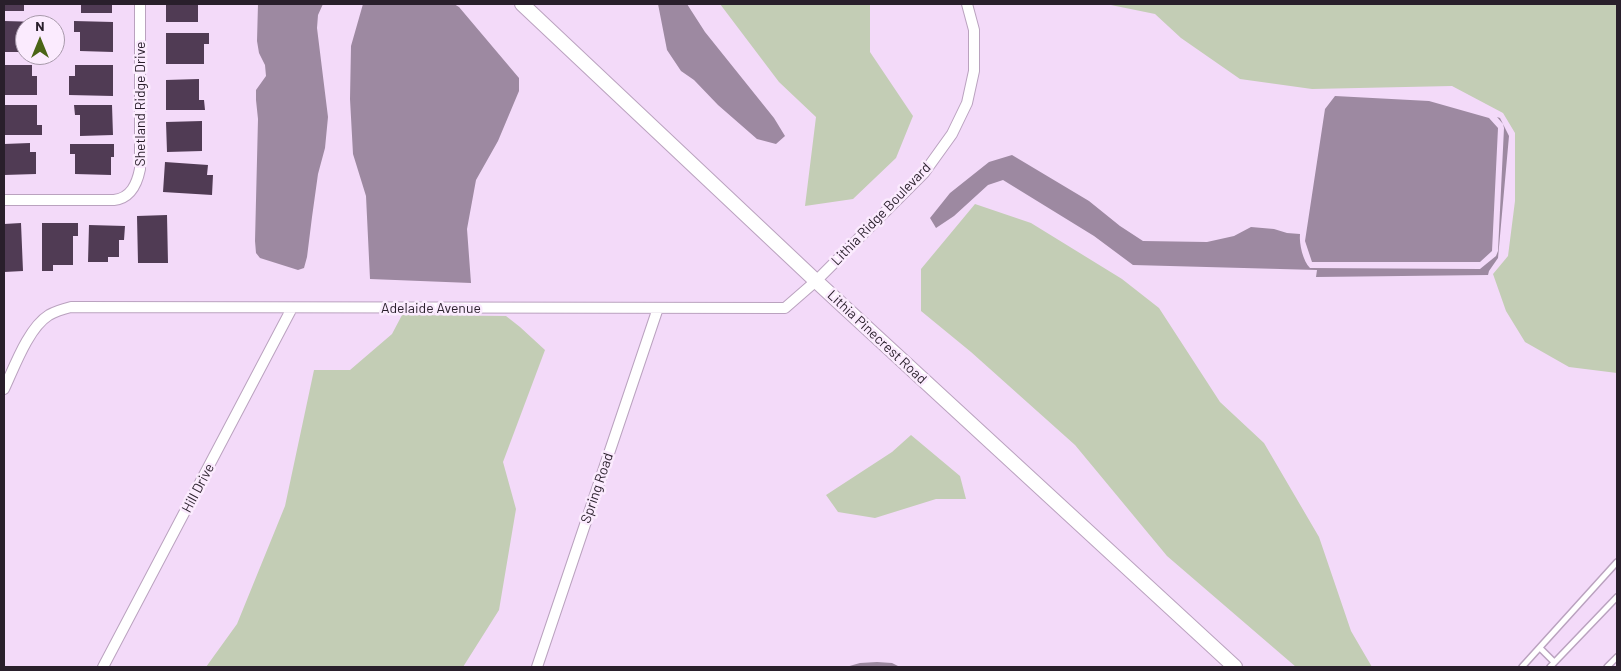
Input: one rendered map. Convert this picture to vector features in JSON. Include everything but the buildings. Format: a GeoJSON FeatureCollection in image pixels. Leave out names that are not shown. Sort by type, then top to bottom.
{"type":"FeatureCollection","features":[{"type":"Feature","properties":{"kind":"main road","name":"Lithia Pinecrest Road"},"geometry":{"type":"LineString","coordinates":[[522,4],[816,281],[1235,667]]}},
{"type":"Feature","properties":{"kind":"street","name":"Shetland Ridge Drive"},"geometry":{"type":"LineString","coordinates":[[4,200],[114,200],[121,199],[132,191],[140,169],[140,4]]}},
{"type":"Feature","properties":{"kind":"street","name":"Lithia Ridge Boulevard"},"geometry":{"type":"LineString","coordinates":[[816,281],[924,172],[952,134],[967,103],[974,71],[974,30],[967,4]]}},
{"type":"Feature","properties":{"kind":"street","name":"Adelaide Avenue"},"geometry":{"type":"LineString","coordinates":[[4,389],[32,333],[40,322],[49,315],[71,307],[785,308],[816,281]]}},
{"type":"Feature","properties":{"kind":"street","name":"Hill Drive"},"geometry":{"type":"LineString","coordinates":[[103,667],[292,308]]}},
{"type":"Feature","properties":{"kind":"street","name":"Spring Road"},"geometry":{"type":"LineString","coordinates":[[537,667],[658,308]]}},
{"type":"Feature","properties":{"kind":"lane"},"geometry":{"type":"LineString","coordinates":[[1522,667],[1617,562]]}},
{"type":"Feature","properties":{"kind":"lane"},"geometry":{"type":"LineString","coordinates":[[1550,667],[1617,597]]}},
{"type":"Feature","properties":{"kind":"lane"},"geometry":{"type":"LineString","coordinates":[[1540,648],[1554,662]]}},
{"type":"Feature","properties":{"kind":"lane"},"geometry":{"type":"LineString","coordinates":[[1607,667],[1617,657]]}},
{"type":"Feature","properties":{"kind":"green space"},"geometry":{"type":"Polygon","coordinates":[[[720,4],[870,4],[870,52],[913,116],[896,158],[853,199],[805,206],[816,117],[779,82],[720,4]]]}},
{"type":"Feature","properties":{"kind":"green space"},"geometry":{"type":"Polygon","coordinates":[[[1106,4],[1617,4],[1617,373],[1569,367],[1525,342],[1506,311],[1493,274],[1508,256],[1515,201],[1515,133],[1503,113],[1452,86],[1312,89],[1240,79],[1181,38],[1155,14],[1106,4]]]}},
{"type":"Feature","properties":{"kind":"green space"},"geometry":{"type":"Polygon","coordinates":[[[975,204],[1031,223],[1122,279],[1159,308],[1220,402],[1264,443],[1319,537],[1351,631],[1372,667],[1296,667],[1167,556],[1075,445],[971,352],[921,311],[921,269],[975,204]]]}},
{"type":"Feature","properties":{"kind":"green space"},"geometry":{"type":"Polygon","coordinates":[[[402,315],[506,316],[545,350],[503,462],[516,509],[499,610],[463,667],[206,667],[237,624],[285,506],[314,370],[350,370],[392,334],[402,315]]]}},
{"type":"Feature","properties":{"kind":"green space"},"geometry":{"type":"Polygon","coordinates":[[[911,435],[960,476],[966,499],[936,499],[875,518],[838,512],[826,495],[892,452],[911,435]]]}},
{"type":"Feature","properties":{"kind":"shaded area"},"geometry":{"type":"Polygon","coordinates":[[[258,4],[323,4],[318,15],[317,28],[328,117],[325,148],[318,174],[307,257],[304,268],[298,270],[260,258],[256,253],[258,119],[256,90],[266,76],[265,65],[259,53],[257,41],[258,4]]]}},
{"type":"Feature","properties":{"kind":"shaded area"},"geometry":{"type":"Polygon","coordinates":[[[363,4],[454,4],[459,7],[519,78],[519,91],[498,141],[476,180],[467,229],[471,283],[370,279],[366,196],[353,154],[350,99],[351,46],[363,4]]]}},
{"type":"Feature","properties":{"kind":"shaded area"},"geometry":{"type":"Polygon","coordinates":[[[658,4],[687,4],[705,32],[774,118],[785,136],[776,144],[757,139],[718,105],[694,80],[681,71],[667,50],[658,4]]]}},
{"type":"Feature","properties":{"kind":"shaded area"},"geometry":{"type":"Polygon","coordinates":[[[1335,96],[1429,101],[1489,118],[1498,128],[1492,251],[1480,262],[1312,262],[1305,241],[1325,109],[1335,96]]]}},
{"type":"Feature","properties":{"kind":"shaded area"},"geometry":{"type":"Polygon","coordinates":[[[1503,124],[1509,136],[1498,258],[1488,275],[1316,277],[1317,270],[1133,265],[1094,236],[1003,180],[988,185],[954,216],[936,228],[930,218],[950,193],[989,162],[1012,155],[1089,201],[1120,226],[1143,241],[1207,242],[1234,236],[1251,227],[1300,234],[1302,252],[1310,268],[1480,269],[1496,256],[1498,251],[1503,124]]]}},
{"type":"Feature","properties":{"kind":"shaded area"},"geometry":{"type":"Polygon","coordinates":[[[860,663],[892,663],[900,667],[846,667],[860,663]]]}}]}
